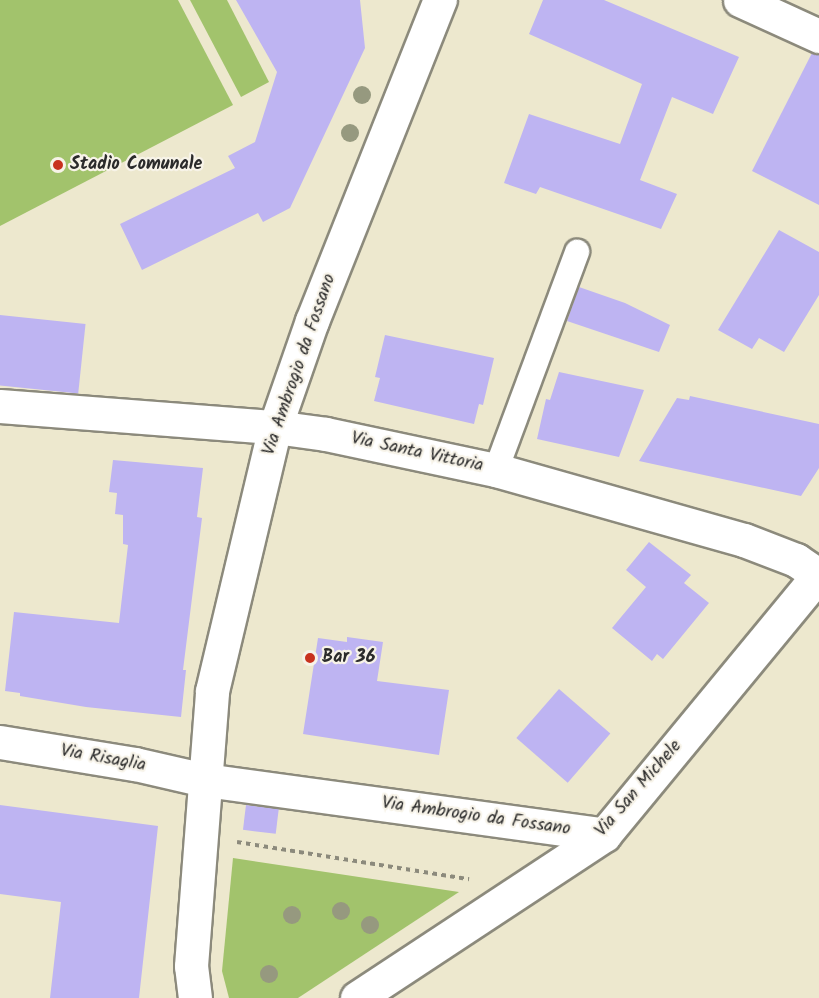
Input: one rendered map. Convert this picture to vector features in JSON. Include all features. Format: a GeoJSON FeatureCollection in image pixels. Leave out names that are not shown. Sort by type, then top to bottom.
{"type":"FeatureCollection","features":[{"type":"Feature","properties":{"kind":"street","name":"Via Ambrogio da Fossano"},"geometry":{"type":"LineString","coordinates":[[195,998],[191,966],[212,691],[275,427],[312,321],[440,0]]}},
{"type":"Feature","properties":{"kind":"street"},"geometry":{"type":"LineString","coordinates":[[740,0],[819,36]]}},
{"type":"Feature","properties":{"kind":"street","name":"Via Santa Vittoria"},"geometry":{"type":"LineString","coordinates":[[0,406],[275,427],[326,434],[496,470],[744,540],[796,560],[819,574]]}},
{"type":"Feature","properties":{"kind":"street","name":"Via San Michele"},"geometry":{"type":"LineString","coordinates":[[357,998],[604,836],[819,574]]}},
{"type":"Feature","properties":{"kind":"street","name":"Via Risaglia"},"geometry":{"type":"LineString","coordinates":[[0,742],[135,764],[205,780]]}},
{"type":"Feature","properties":{"kind":"street","name":"Via Ambrogio da Fossano"},"geometry":{"type":"LineString","coordinates":[[205,780],[604,836]]}},
{"type":"Feature","properties":{"kind":"lane"},"geometry":{"type":"LineString","coordinates":[[496,470],[578,252]]}},
{"type":"Feature","properties":{"kind":"path"},"geometry":{"type":"LineString","coordinates":[[230,842],[476,880]]}},
{"type":"Feature","properties":{"kind":"green space","name":"Stadio Comunale"},"geometry":{"type":"Polygon","coordinates":[[[0,0],[178,0],[233,105],[0,226],[0,0]]]}},
{"type":"Feature","properties":{"kind":"green space"},"geometry":{"type":"Polygon","coordinates":[[[190,0],[227,0],[269,82],[241,97],[190,0]]]}},
{"type":"Feature","properties":{"kind":"green space"},"geometry":{"type":"Polygon","coordinates":[[[233,858],[459,892],[298,998],[229,998],[222,971],[233,858]]]}},
{"type":"Feature","properties":{"kind":"building"},"geometry":{"type":"Polygon","coordinates":[[[236,0],[360,0],[365,48],[290,208],[263,222],[258,213],[142,270],[120,224],[235,168],[228,156],[255,142],[277,72],[236,0]]]}},
{"type":"Feature","properties":{"kind":"building"},"geometry":{"type":"Polygon","coordinates":[[[543,0],[604,0],[739,57],[713,114],[672,97],[640,180],[677,194],[661,229],[540,187],[536,194],[504,183],[529,114],[620,144],[642,84],[529,34],[543,0]]]}},
{"type":"Feature","properties":{"kind":"building"},"geometry":{"type":"Polygon","coordinates":[[[812,53],[819,54],[819,205],[752,171],[812,53]]]}},
{"type":"Feature","properties":{"kind":"building"},"geometry":{"type":"Polygon","coordinates":[[[779,230],[819,252],[819,295],[784,352],[759,338],[752,349],[718,330],[779,230]]]}},
{"type":"Feature","properties":{"kind":"building"},"geometry":{"type":"Polygon","coordinates":[[[579,287],[625,303],[670,325],[659,352],[567,321],[579,287]]]}},
{"type":"Feature","properties":{"kind":"building"},"geometry":{"type":"Polygon","coordinates":[[[0,315],[86,324],[78,394],[0,385],[0,315]]]}},
{"type":"Feature","properties":{"kind":"building"},"geometry":{"type":"Polygon","coordinates":[[[385,335],[494,358],[483,405],[479,404],[474,424],[374,401],[380,378],[375,377],[385,335]]]}},
{"type":"Feature","properties":{"kind":"building"},"geometry":{"type":"Polygon","coordinates":[[[559,372],[644,390],[619,457],[537,439],[546,399],[550,400],[559,372]]]}},
{"type":"Feature","properties":{"kind":"building"},"geometry":{"type":"Polygon","coordinates":[[[690,396],[819,424],[819,468],[801,496],[639,461],[677,398],[689,400],[690,396]]]}},
{"type":"Feature","properties":{"kind":"building"},"geometry":{"type":"Polygon","coordinates":[[[113,460],[203,468],[197,517],[202,518],[183,670],[186,670],[181,717],[86,707],[20,696],[20,693],[5,691],[14,612],[119,623],[128,545],[123,544],[123,515],[115,514],[117,493],[109,492],[113,460]]]}},
{"type":"Feature","properties":{"kind":"building"},"geometry":{"type":"Polygon","coordinates":[[[649,542],[691,575],[684,583],[709,603],[663,659],[657,654],[652,661],[612,628],[646,587],[626,570],[649,542]]]}},
{"type":"Feature","properties":{"kind":"building"},"geometry":{"type":"Polygon","coordinates":[[[347,637],[383,642],[377,681],[449,690],[439,755],[303,734],[318,638],[347,642],[347,637]]]}},
{"type":"Feature","properties":{"kind":"building"},"geometry":{"type":"Polygon","coordinates":[[[559,689],[610,734],[568,783],[516,738],[559,689]]]}},
{"type":"Feature","properties":{"kind":"building"},"geometry":{"type":"Polygon","coordinates":[[[0,805],[158,826],[139,998],[50,998],[61,902],[0,894],[0,805]]]}},
{"type":"Feature","properties":{"kind":"building"},"geometry":{"type":"Polygon","coordinates":[[[246,805],[279,809],[276,834],[243,830],[246,805]]]}},
{"type":"Feature","properties":{"kind":"place","name":"Stadio Comunale"},"geometry":{"type":"Point","coordinates":[58,165]}},
{"type":"Feature","properties":{"kind":"place","name":"Bar 36"},"geometry":{"type":"Point","coordinates":[310,658]}}]}
